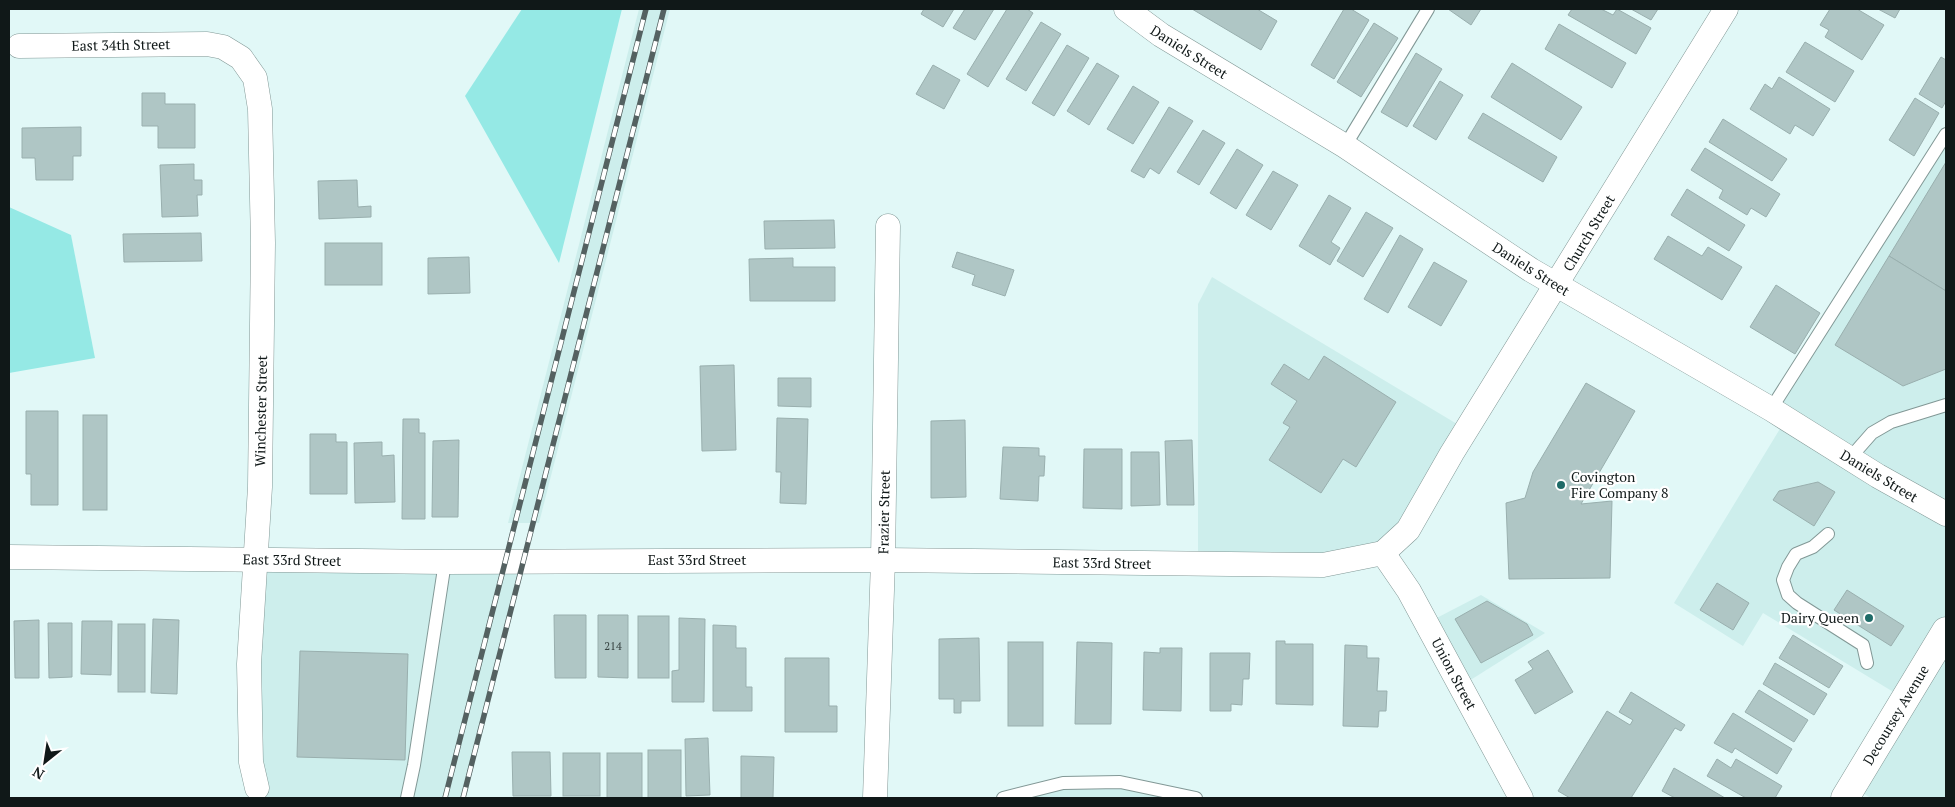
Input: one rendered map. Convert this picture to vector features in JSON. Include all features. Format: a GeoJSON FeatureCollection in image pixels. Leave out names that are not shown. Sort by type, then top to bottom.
{"type":"FeatureCollection","features":[{"type":"Feature","properties":{"kind":"main road","name":"Decoursey Avenue"},"geometry":{"type":"LineString","coordinates":[[1845,798],[1946,631]]}},
{"type":"Feature","properties":{"kind":"street","name":"Church Street"},"geometry":{"type":"LineString","coordinates":[[1383,553],[1408,530],[1452,453],[1557,286],[1726,9]]}},
{"type":"Feature","properties":{"kind":"street","name":"Daniels Street"},"geometry":{"type":"LineString","coordinates":[[1129,10],[1160,35],[1345,146],[1531,270],[1771,409],[1946,514]]}},
{"type":"Feature","properties":{"kind":"street","name":"East 34th Street"},"geometry":{"type":"LineString","coordinates":[[19,46],[208,44],[223,47]]}},
{"type":"Feature","properties":{"kind":"street","name":"Winchester Street"},"geometry":{"type":"LineString","coordinates":[[223,47],[241,58],[255,78],[260,109],[263,243],[260,487],[250,664],[251,762],[255,795]]}},
{"type":"Feature","properties":{"kind":"street","name":"Frazier Street"},"geometry":{"type":"LineString","coordinates":[[875,798],[883,560],[888,226]]}},
{"type":"Feature","properties":{"kind":"street","name":"East 33rd Street"},"geometry":{"type":"LineString","coordinates":[[9,557],[445,562],[883,560],[1323,565],[1383,553]]}},
{"type":"Feature","properties":{"kind":"street","name":"Union Street"},"geometry":{"type":"LineString","coordinates":[[1383,553],[1410,591],[1521,798]]}},
{"type":"Feature","properties":{"kind":"lane"},"geometry":{"type":"LineString","coordinates":[[1345,146],[1428,9]]}},
{"type":"Feature","properties":{"kind":"lane"},"geometry":{"type":"LineString","coordinates":[[1771,409],[1946,134]]}},
{"type":"Feature","properties":{"kind":"lane"},"geometry":{"type":"LineString","coordinates":[[1850,458],[1872,433],[1891,422],[1946,404]]}},
{"type":"Feature","properties":{"kind":"lane"},"geometry":{"type":"LineString","coordinates":[[1828,534],[1813,548],[1796,554],[1783,580],[1788,595],[1797,603],[1863,645],[1867,663]]}},
{"type":"Feature","properties":{"kind":"lane"},"geometry":{"type":"LineString","coordinates":[[407,798],[414,765],[445,562]]}},
{"type":"Feature","properties":{"kind":"lane"},"geometry":{"type":"LineString","coordinates":[[1003,798],[1062,783],[1120,782],[1196,798]]}},
{"type":"Feature","properties":{"kind":"shaded area"},"geometry":{"type":"Polygon","coordinates":[[[522,9],[622,9],[559,263],[465,96],[522,9]]]}},
{"type":"Feature","properties":{"kind":"shaded area"},"geometry":{"type":"Polygon","coordinates":[[[639,9],[670,9],[539,523],[508,523],[639,9]]]}},
{"type":"Feature","properties":{"kind":"shaded area"},"geometry":{"type":"Polygon","coordinates":[[[1946,134],[1946,798],[1871,798],[1852,787],[1905,699],[1763,613],[1743,646],[1674,603],[1786,419],[1771,409],[1946,134]]]}},
{"type":"Feature","properties":{"kind":"shaded area"},"geometry":{"type":"Polygon","coordinates":[[[9,207],[71,235],[95,358],[9,373],[9,207]]]}},
{"type":"Feature","properties":{"kind":"shaded area"},"geometry":{"type":"Polygon","coordinates":[[[1212,277],[1467,430],[1383,553],[1198,564],[1198,304],[1212,277]]]}},
{"type":"Feature","properties":{"kind":"shaded area"},"geometry":{"type":"Polygon","coordinates":[[[255,559],[523,561],[463,798],[247,798],[257,788],[255,559]]]}},
{"type":"Feature","properties":{"kind":"shaded area"},"geometry":{"type":"Polygon","coordinates":[[[1481,595],[1545,633],[1461,686],[1427,623],[1481,595]]]}},
{"type":"Feature","properties":{"kind":"shaded area"},"geometry":{"type":"Polygon","coordinates":[[[1120,782],[1196,798],[1003,798],[1063,783],[1120,782]]]}},
{"type":"Feature","properties":{"kind":"building"},"geometry":{"type":"Polygon","coordinates":[[[924,9],[954,9],[943,27],[921,14],[924,9]]]}},
{"type":"Feature","properties":{"kind":"building"},"geometry":{"type":"Polygon","coordinates":[[[965,9],[994,9],[975,40],[953,28],[965,9]]]}},
{"type":"Feature","properties":{"kind":"building"},"geometry":{"type":"Polygon","coordinates":[[[1007,9],[1027,9],[1033,13],[988,87],[967,74],[1007,9]]]}},
{"type":"Feature","properties":{"kind":"building"},"geometry":{"type":"Polygon","coordinates":[[[1192,9],[1257,9],[1277,21],[1261,50],[1192,9]]]}},
{"type":"Feature","properties":{"kind":"building"},"geometry":{"type":"Polygon","coordinates":[[[1344,9],[1351,9],[1369,20],[1334,79],[1311,65],[1344,9]]]}},
{"type":"Feature","properties":{"kind":"building"},"geometry":{"type":"Polygon","coordinates":[[[1448,9],[1481,9],[1471,25],[1448,9]]]}},
{"type":"Feature","properties":{"kind":"building"},"geometry":{"type":"Polygon","coordinates":[[[1572,9],[1601,9],[1613,15],[1617,9],[1651,28],[1636,54],[1568,15],[1572,9]]]}},
{"type":"Feature","properties":{"kind":"building"},"geometry":{"type":"Polygon","coordinates":[[[1631,9],[1658,9],[1651,20],[1631,9]]]}},
{"type":"Feature","properties":{"kind":"building"},"geometry":{"type":"Polygon","coordinates":[[[1830,9],[1857,9],[1884,25],[1862,60],[1825,37],[1829,30],[1820,25],[1830,9]]]}},
{"type":"Feature","properties":{"kind":"building"},"geometry":{"type":"Polygon","coordinates":[[[1878,9],[1900,9],[1895,18],[1878,9]]]}},
{"type":"Feature","properties":{"kind":"building"},"geometry":{"type":"Polygon","coordinates":[[[1041,22],[1061,34],[1026,91],[1006,79],[1041,22]]]}},
{"type":"Feature","properties":{"kind":"building"},"geometry":{"type":"Polygon","coordinates":[[[1374,23],[1398,38],[1361,97],[1337,82],[1374,23]]]}},
{"type":"Feature","properties":{"kind":"building"},"geometry":{"type":"Polygon","coordinates":[[[1559,24],[1626,63],[1612,88],[1545,49],[1559,24]]]}},
{"type":"Feature","properties":{"kind":"building"},"geometry":{"type":"Polygon","coordinates":[[[1805,42],[1854,71],[1835,102],[1786,72],[1805,42]]]}},
{"type":"Feature","properties":{"kind":"building"},"geometry":{"type":"Polygon","coordinates":[[[1067,45],[1089,58],[1054,116],[1032,103],[1067,45]]]}},
{"type":"Feature","properties":{"kind":"building"},"geometry":{"type":"Polygon","coordinates":[[[1416,53],[1442,69],[1407,127],[1381,112],[1416,53]]]}},
{"type":"Feature","properties":{"kind":"building"},"geometry":{"type":"Polygon","coordinates":[[[1941,57],[1946,60],[1946,101],[1942,108],[1919,94],[1941,57]]]}},
{"type":"Feature","properties":{"kind":"building"},"geometry":{"type":"Polygon","coordinates":[[[1097,63],[1119,76],[1089,125],[1067,111],[1097,63]]]}},
{"type":"Feature","properties":{"kind":"building"},"geometry":{"type":"Polygon","coordinates":[[[1512,63],[1582,107],[1561,140],[1491,97],[1512,63]]]}},
{"type":"Feature","properties":{"kind":"building"},"geometry":{"type":"Polygon","coordinates":[[[933,65],[960,80],[944,109],[916,94],[933,65]]]}},
{"type":"Feature","properties":{"kind":"building"},"geometry":{"type":"Polygon","coordinates":[[[1779,77],[1830,109],[1813,136],[1795,125],[1790,134],[1750,109],[1765,84],[1772,89],[1779,77]]]}},
{"type":"Feature","properties":{"kind":"building"},"geometry":{"type":"Polygon","coordinates":[[[1440,81],[1463,95],[1436,140],[1413,126],[1440,81]]]}},
{"type":"Feature","properties":{"kind":"building"},"geometry":{"type":"Polygon","coordinates":[[[1133,86],[1159,102],[1133,144],[1107,129],[1133,86]]]}},
{"type":"Feature","properties":{"kind":"building"},"geometry":{"type":"Polygon","coordinates":[[[142,93],[165,93],[165,104],[195,104],[195,148],[158,148],[158,126],[142,126],[142,93]]]}},
{"type":"Feature","properties":{"kind":"building"},"geometry":{"type":"Polygon","coordinates":[[[1915,98],[1939,113],[1914,156],[1889,140],[1915,98]]]}},
{"type":"Feature","properties":{"kind":"building"},"geometry":{"type":"Polygon","coordinates":[[[1169,107],[1193,121],[1159,174],[1150,168],[1144,178],[1131,171],[1169,107]]]}},
{"type":"Feature","properties":{"kind":"building"},"geometry":{"type":"Polygon","coordinates":[[[1483,113],[1557,157],[1543,182],[1468,138],[1483,113]]]}},
{"type":"Feature","properties":{"kind":"building"},"geometry":{"type":"Polygon","coordinates":[[[1723,119],[1787,159],[1772,181],[1709,142],[1723,119]]]}},
{"type":"Feature","properties":{"kind":"building"},"geometry":{"type":"Polygon","coordinates":[[[81,127],[81,156],[73,156],[73,180],[36,180],[35,158],[22,158],[22,128],[81,127]]]}},
{"type":"Feature","properties":{"kind":"building"},"geometry":{"type":"Polygon","coordinates":[[[1203,130],[1225,143],[1199,185],[1177,172],[1203,130]]]}},
{"type":"Feature","properties":{"kind":"building"},"geometry":{"type":"Polygon","coordinates":[[[1705,148],[1780,194],[1766,217],[1751,208],[1747,215],[1719,198],[1723,190],[1691,170],[1705,148]]]}},
{"type":"Feature","properties":{"kind":"building"},"geometry":{"type":"Polygon","coordinates":[[[1237,149],[1263,165],[1236,209],[1210,193],[1237,149]]]}},
{"type":"Feature","properties":{"kind":"building"},"geometry":{"type":"Polygon","coordinates":[[[1946,162],[1946,291],[1889,256],[1946,162]]]}},
{"type":"Feature","properties":{"kind":"building"},"geometry":{"type":"Polygon","coordinates":[[[194,164],[194,180],[202,180],[202,195],[197,195],[198,216],[162,217],[160,165],[194,164]]]}},
{"type":"Feature","properties":{"kind":"building"},"geometry":{"type":"Polygon","coordinates":[[[1273,171],[1298,185],[1271,230],[1246,215],[1273,171]]]}},
{"type":"Feature","properties":{"kind":"building"},"geometry":{"type":"Polygon","coordinates":[[[357,180],[358,207],[371,206],[371,217],[319,219],[318,181],[357,180]]]}},
{"type":"Feature","properties":{"kind":"building"},"geometry":{"type":"Polygon","coordinates":[[[1687,189],[1745,225],[1729,251],[1671,215],[1687,189]]]}},
{"type":"Feature","properties":{"kind":"building"},"geometry":{"type":"Polygon","coordinates":[[[1329,195],[1351,208],[1331,242],[1340,248],[1330,265],[1299,246],[1329,195]]]}},
{"type":"Feature","properties":{"kind":"building"},"geometry":{"type":"Polygon","coordinates":[[[1366,212],[1393,228],[1363,277],[1337,261],[1366,212]]]}},
{"type":"Feature","properties":{"kind":"building"},"geometry":{"type":"Polygon","coordinates":[[[834,220],[835,248],[765,249],[764,221],[834,220]]]}},
{"type":"Feature","properties":{"kind":"building"},"geometry":{"type":"Polygon","coordinates":[[[201,233],[202,261],[124,262],[123,234],[201,233]]]}},
{"type":"Feature","properties":{"kind":"building"},"geometry":{"type":"Polygon","coordinates":[[[1400,235],[1423,249],[1388,313],[1364,299],[1400,235]]]}},
{"type":"Feature","properties":{"kind":"building"},"geometry":{"type":"Polygon","coordinates":[[[1668,236],[1702,256],[1708,247],[1742,267],[1722,300],[1654,259],[1668,236]]]}},
{"type":"Feature","properties":{"kind":"building"},"geometry":{"type":"Polygon","coordinates":[[[325,243],[382,243],[382,285],[325,285],[325,243]]]}},
{"type":"Feature","properties":{"kind":"building"},"geometry":{"type":"Polygon","coordinates":[[[957,252],[1014,270],[1005,296],[972,285],[975,275],[952,267],[957,252]]]}},
{"type":"Feature","properties":{"kind":"building"},"geometry":{"type":"Polygon","coordinates":[[[1889,256],[1946,291],[1946,369],[1903,386],[1835,345],[1889,256]]]}},
{"type":"Feature","properties":{"kind":"building"},"geometry":{"type":"Polygon","coordinates":[[[469,257],[470,293],[428,294],[428,258],[469,257]]]}},
{"type":"Feature","properties":{"kind":"building"},"geometry":{"type":"Polygon","coordinates":[[[793,258],[793,267],[835,267],[835,301],[750,301],[749,259],[793,258]]]}},
{"type":"Feature","properties":{"kind":"building"},"geometry":{"type":"Polygon","coordinates":[[[1434,262],[1467,281],[1441,326],[1408,307],[1434,262]]]}},
{"type":"Feature","properties":{"kind":"building"},"geometry":{"type":"Polygon","coordinates":[[[1776,285],[1820,313],[1795,354],[1750,327],[1776,285]]]}},
{"type":"Feature","properties":{"kind":"building"},"geometry":{"type":"Polygon","coordinates":[[[1324,356],[1396,402],[1356,467],[1343,459],[1321,493],[1269,460],[1290,427],[1283,423],[1297,401],[1271,384],[1284,364],[1309,380],[1324,356]]]}},
{"type":"Feature","properties":{"kind":"building"},"geometry":{"type":"Polygon","coordinates":[[[734,365],[736,450],[702,451],[700,366],[734,365]]]}},
{"type":"Feature","properties":{"kind":"building"},"geometry":{"type":"Polygon","coordinates":[[[778,378],[811,378],[811,407],[778,406],[778,378]]]}},
{"type":"Feature","properties":{"kind":"building","name":"Covington Fire Company 8"},"geometry":{"type":"Polygon","coordinates":[[[1586,383],[1635,411],[1581,504],[1612,501],[1610,578],[1509,579],[1506,503],[1525,498],[1533,472],[1586,383]]]}},
{"type":"Feature","properties":{"kind":"building"},"geometry":{"type":"Polygon","coordinates":[[[26,411],[58,411],[58,505],[31,505],[31,474],[26,474],[26,411]]]}},
{"type":"Feature","properties":{"kind":"building"},"geometry":{"type":"Polygon","coordinates":[[[83,415],[107,415],[107,510],[83,510],[83,415]]]}},
{"type":"Feature","properties":{"kind":"building"},"geometry":{"type":"Polygon","coordinates":[[[777,418],[808,419],[806,504],[780,503],[781,472],[776,472],[777,418]]]}},
{"type":"Feature","properties":{"kind":"building"},"geometry":{"type":"Polygon","coordinates":[[[403,419],[419,419],[419,433],[425,433],[425,519],[402,519],[403,419]]]}},
{"type":"Feature","properties":{"kind":"building"},"geometry":{"type":"Polygon","coordinates":[[[965,420],[966,497],[931,498],[931,421],[965,420]]]}},
{"type":"Feature","properties":{"kind":"building"},"geometry":{"type":"Polygon","coordinates":[[[310,434],[336,434],[336,442],[347,442],[347,494],[310,494],[310,434]]]}},
{"type":"Feature","properties":{"kind":"building"},"geometry":{"type":"Polygon","coordinates":[[[459,440],[458,517],[432,517],[433,441],[459,440]]]}},
{"type":"Feature","properties":{"kind":"building"},"geometry":{"type":"Polygon","coordinates":[[[1192,440],[1194,505],[1167,505],[1165,441],[1192,440]]]}},
{"type":"Feature","properties":{"kind":"building"},"geometry":{"type":"Polygon","coordinates":[[[382,442],[382,456],[394,455],[395,502],[355,503],[354,443],[382,442]]]}},
{"type":"Feature","properties":{"kind":"building"},"geometry":{"type":"Polygon","coordinates":[[[1003,447],[1039,448],[1039,456],[1045,456],[1044,476],[1039,476],[1038,501],[1000,499],[1003,447]]]}},
{"type":"Feature","properties":{"kind":"building"},"geometry":{"type":"Polygon","coordinates":[[[1084,449],[1122,449],[1122,509],[1083,508],[1084,449]]]}},
{"type":"Feature","properties":{"kind":"building"},"geometry":{"type":"Polygon","coordinates":[[[1131,452],[1159,452],[1160,505],[1131,506],[1131,452]]]}},
{"type":"Feature","properties":{"kind":"building"},"geometry":{"type":"Polygon","coordinates":[[[1818,482],[1835,492],[1814,526],[1773,500],[1779,491],[1818,482]]]}},
{"type":"Feature","properties":{"kind":"building"},"geometry":{"type":"Polygon","coordinates":[[[1717,583],[1749,603],[1733,630],[1700,610],[1717,583]]]}},
{"type":"Feature","properties":{"kind":"building","name":"Dairy Queen"},"geometry":{"type":"Polygon","coordinates":[[[1847,590],[1904,626],[1891,646],[1834,610],[1847,590]]]}},
{"type":"Feature","properties":{"kind":"building"},"geometry":{"type":"Polygon","coordinates":[[[1487,601],[1527,624],[1533,635],[1481,663],[1455,619],[1487,601]]]}},
{"type":"Feature","properties":{"kind":"building"},"geometry":{"type":"Polygon","coordinates":[[[554,615],[586,615],[586,678],[555,678],[554,615]]]}},
{"type":"Feature","properties":{"kind":"building"},"geometry":{"type":"Polygon","coordinates":[[[598,615],[628,615],[628,678],[598,677],[598,615]]]}},
{"type":"Feature","properties":{"kind":"building"},"geometry":{"type":"Polygon","coordinates":[[[638,616],[669,616],[669,678],[638,678],[638,616]]]}},
{"type":"Feature","properties":{"kind":"building"},"geometry":{"type":"Polygon","coordinates":[[[679,618],[705,619],[704,702],[672,702],[672,671],[679,670],[679,618]]]}},
{"type":"Feature","properties":{"kind":"building"},"geometry":{"type":"Polygon","coordinates":[[[153,619],[179,620],[177,694],[151,693],[153,619]]]}},
{"type":"Feature","properties":{"kind":"building"},"geometry":{"type":"Polygon","coordinates":[[[39,620],[39,678],[15,678],[14,621],[39,620]]]}},
{"type":"Feature","properties":{"kind":"building"},"geometry":{"type":"Polygon","coordinates":[[[82,621],[112,621],[111,675],[81,674],[82,621]]]}},
{"type":"Feature","properties":{"kind":"building"},"geometry":{"type":"Polygon","coordinates":[[[48,623],[72,623],[72,677],[49,678],[48,623]]]}},
{"type":"Feature","properties":{"kind":"building"},"geometry":{"type":"Polygon","coordinates":[[[118,624],[145,624],[145,692],[118,692],[118,624]]]}},
{"type":"Feature","properties":{"kind":"building"},"geometry":{"type":"Polygon","coordinates":[[[713,625],[736,626],[736,648],[746,648],[746,687],[752,687],[752,711],[713,711],[713,625]]]}},
{"type":"Feature","properties":{"kind":"building"},"geometry":{"type":"Polygon","coordinates":[[[1793,635],[1843,666],[1829,688],[1779,658],[1793,635]]]}},
{"type":"Feature","properties":{"kind":"building"},"geometry":{"type":"Polygon","coordinates":[[[979,638],[980,701],[961,701],[961,713],[954,713],[954,699],[939,699],[939,639],[979,638]]]}},
{"type":"Feature","properties":{"kind":"building"},"geometry":{"type":"Polygon","coordinates":[[[1276,641],[1285,641],[1285,644],[1313,644],[1313,705],[1276,704],[1276,641]]]}},
{"type":"Feature","properties":{"kind":"building"},"geometry":{"type":"Polygon","coordinates":[[[1008,642],[1043,642],[1043,726],[1008,726],[1008,642]]]}},
{"type":"Feature","properties":{"kind":"building"},"geometry":{"type":"Polygon","coordinates":[[[1077,642],[1112,643],[1111,724],[1075,724],[1077,642]]]}},
{"type":"Feature","properties":{"kind":"building"},"geometry":{"type":"Polygon","coordinates":[[[1345,645],[1367,646],[1367,658],[1379,658],[1377,691],[1387,691],[1386,711],[1379,711],[1378,727],[1343,726],[1345,645]]]}},
{"type":"Feature","properties":{"kind":"building"},"geometry":{"type":"Polygon","coordinates":[[[1160,648],[1182,648],[1181,711],[1143,710],[1144,652],[1160,653],[1160,648]]]}},
{"type":"Feature","properties":{"kind":"building"},"geometry":{"type":"Polygon","coordinates":[[[1548,650],[1573,692],[1535,714],[1515,680],[1533,669],[1528,662],[1548,650]]]}},
{"type":"Feature","properties":{"kind":"building"},"geometry":{"type":"Polygon","coordinates":[[[300,651],[408,654],[405,760],[297,757],[300,651]]]}},
{"type":"Feature","properties":{"kind":"building"},"geometry":{"type":"Polygon","coordinates":[[[1210,653],[1250,653],[1249,679],[1243,679],[1242,705],[1231,704],[1231,711],[1210,711],[1210,653]]]}},
{"type":"Feature","properties":{"kind":"building"},"geometry":{"type":"Polygon","coordinates":[[[785,658],[829,658],[829,706],[837,706],[837,732],[785,732],[785,658]]]}},
{"type":"Feature","properties":{"kind":"building"},"geometry":{"type":"Polygon","coordinates":[[[1775,663],[1827,694],[1814,715],[1763,684],[1775,663]]]}},
{"type":"Feature","properties":{"kind":"building"},"geometry":{"type":"Polygon","coordinates":[[[1759,690],[1808,720],[1794,742],[1745,712],[1759,690]]]}},
{"type":"Feature","properties":{"kind":"building"},"geometry":{"type":"Polygon","coordinates":[[[1631,692],[1685,725],[1681,731],[1675,728],[1631,798],[1570,798],[1558,791],[1607,711],[1630,725],[1633,720],[1619,712],[1631,692]]]}},
{"type":"Feature","properties":{"kind":"building"},"geometry":{"type":"Polygon","coordinates":[[[1733,713],[1792,749],[1777,774],[1735,748],[1732,753],[1714,743],[1733,713]]]}},
{"type":"Feature","properties":{"kind":"building"},"geometry":{"type":"Polygon","coordinates":[[[708,738],[710,795],[686,796],[685,739],[708,738]]]}},
{"type":"Feature","properties":{"kind":"building"},"geometry":{"type":"Polygon","coordinates":[[[648,750],[681,750],[681,798],[648,798],[648,750]]]}},
{"type":"Feature","properties":{"kind":"building"},"geometry":{"type":"Polygon","coordinates":[[[512,752],[550,752],[551,796],[513,796],[512,752]]]}},
{"type":"Feature","properties":{"kind":"building"},"geometry":{"type":"Polygon","coordinates":[[[563,753],[600,753],[600,796],[563,796],[563,753]]]}},
{"type":"Feature","properties":{"kind":"building"},"geometry":{"type":"Polygon","coordinates":[[[607,753],[642,753],[642,798],[607,798],[607,753]]]}},
{"type":"Feature","properties":{"kind":"building"},"geometry":{"type":"Polygon","coordinates":[[[741,756],[774,757],[773,798],[741,798],[741,756]]]}},
{"type":"Feature","properties":{"kind":"building"},"geometry":{"type":"Polygon","coordinates":[[[1717,759],[1731,768],[1736,759],[1782,786],[1775,798],[1746,798],[1707,776],[1717,759]]]}},
{"type":"Feature","properties":{"kind":"building"},"geometry":{"type":"Polygon","coordinates":[[[1674,768],[1725,798],[1675,798],[1662,791],[1674,768]]]}},
{"type":"Feature","properties":{"kind":"railway"},"geometry":{"type":"LineString","coordinates":[[445,798],[646,9]]}},
{"type":"Feature","properties":{"kind":"railway"},"geometry":{"type":"LineString","coordinates":[[463,798],[664,9]]}},
{"type":"Feature","properties":{"kind":"place","name":"Covington Fire Company 8"},"geometry":{"type":"Point","coordinates":[1561,485]}},
{"type":"Feature","properties":{"kind":"place","name":"Dairy Queen"},"geometry":{"type":"Point","coordinates":[1869,618]}}]}
